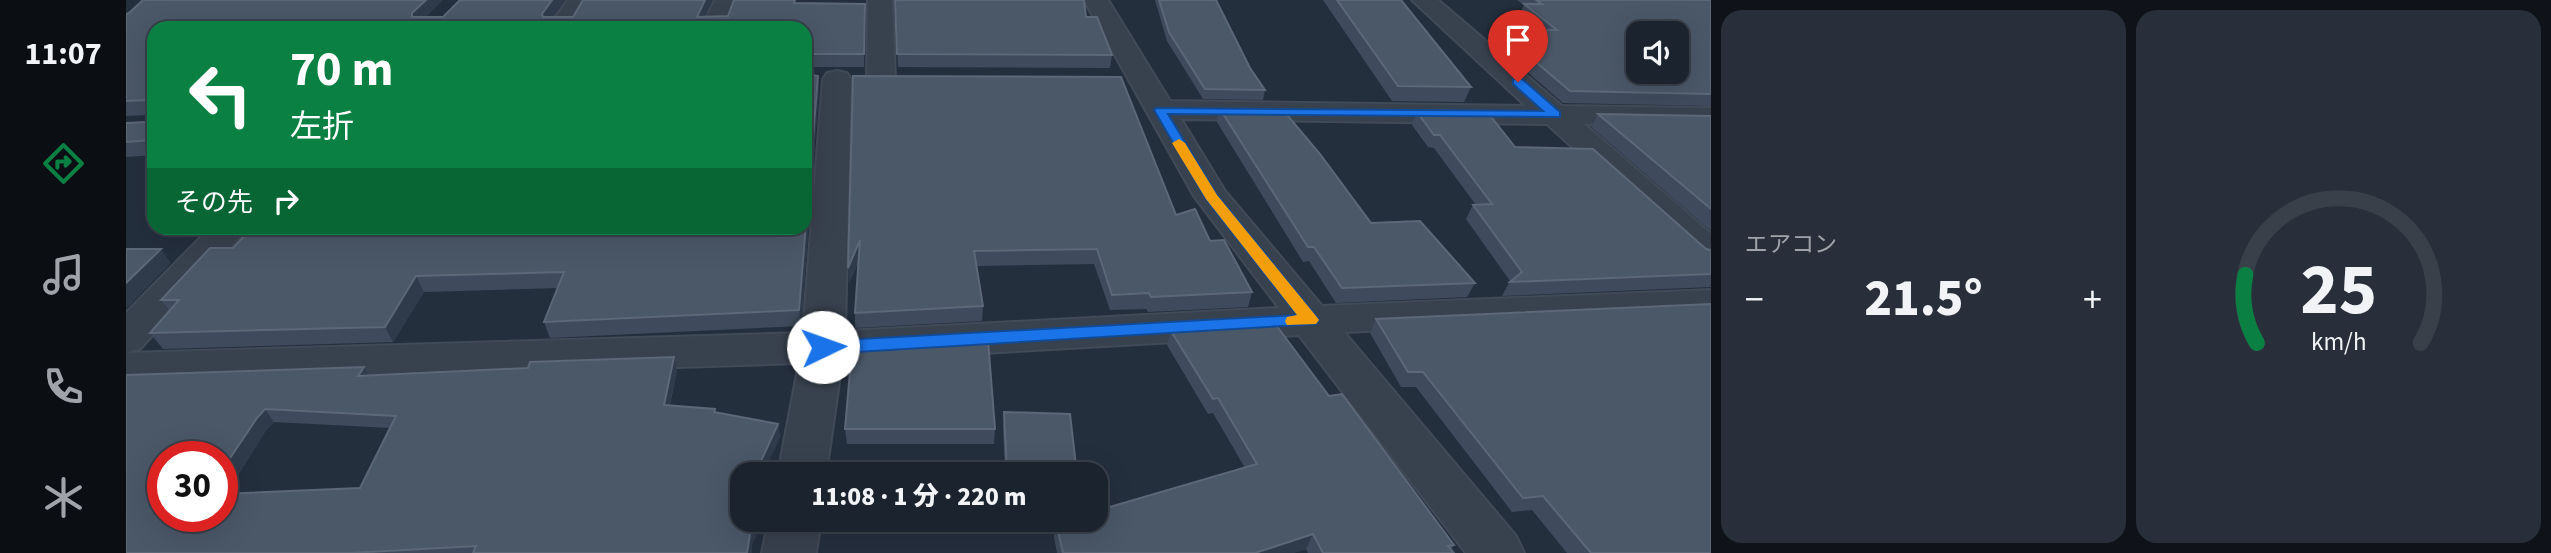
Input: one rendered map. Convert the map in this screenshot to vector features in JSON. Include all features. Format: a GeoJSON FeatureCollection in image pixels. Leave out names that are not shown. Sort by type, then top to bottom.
{"type":"FeatureCollection","features":[{"type":"Feature","properties":{"kind":"street"},"geometry":{"type":"LineString","coordinates":[[566,21],[580,0]]}},
{"type":"Feature","properties":{"kind":"street"},"geometry":{"type":"LineString","coordinates":[[717,21],[727,0]]}},
{"type":"Feature","properties":{"kind":"street"},"geometry":{"type":"LineString","coordinates":[[804,462],[823,347],[826,78],[895,79],[880,0]]}},
{"type":"Feature","properties":{"kind":"street"},"geometry":{"type":"LineString","coordinates":[[1096,0],[1139,90],[1211,196],[1497,553]]}},
{"type":"Feature","properties":{"kind":"street"},"geometry":{"type":"LineString","coordinates":[[1424,0],[1711,253]]}},
{"type":"Feature","properties":{"kind":"street"},"geometry":{"type":"LineString","coordinates":[[1139,90],[1555,114],[1711,117]]}},
{"type":"Feature","properties":{"kind":"street"},"geometry":{"type":"LineString","coordinates":[[126,338],[223,235]]}},
{"type":"Feature","properties":{"kind":"street"},"geometry":{"type":"LineString","coordinates":[[126,369],[823,347],[1310,320],[1711,303]]}},
{"type":"Feature","properties":{"kind":"street"},"geometry":{"type":"LineString","coordinates":[[789,553],[793,532]]}},
{"type":"Feature","properties":{"kind":"building"},"geometry":{"type":"Polygon","coordinates":[[[143,0],[426,0],[412,13],[412,17],[443,17],[460,0],[552,0],[542,14],[543,17],[573,17],[583,0],[705,0],[697,17],[728,16],[734,0],[795,0],[794,3],[865,4],[864,54],[812,54],[812,21],[147,21],[147,100],[126,101],[126,14],[143,0]]]}},
{"type":"Feature","properties":{"kind":"building"},"geometry":{"type":"Polygon","coordinates":[[[895,0],[1084,0],[1086,17],[1097,17],[1112,55],[897,54],[895,0]]]}},
{"type":"Feature","properties":{"kind":"building"},"geometry":{"type":"Polygon","coordinates":[[[1159,0],[1216,0],[1250,68],[1265,90],[1205,89],[1169,32],[1159,0]]]}},
{"type":"Feature","properties":{"kind":"building"},"geometry":{"type":"Polygon","coordinates":[[[1337,0],[1401,0],[1471,87],[1398,86],[1337,0]]]}},
{"type":"Feature","properties":{"kind":"building"},"geometry":{"type":"Polygon","coordinates":[[[1536,0],[1711,0],[1711,94],[1570,91],[1497,29],[1557,30],[1524,4],[1542,4],[1536,0]]]}},
{"type":"Feature","properties":{"kind":"building"},"geometry":{"type":"Polygon","coordinates":[[[812,75],[818,76],[812,150],[812,75]]]}},
{"type":"Feature","properties":{"kind":"building"},"geometry":{"type":"Polygon","coordinates":[[[853,76],[1121,77],[1176,215],[1195,209],[1210,241],[1224,240],[1252,292],[1151,297],[1149,293],[1112,295],[1097,249],[974,251],[983,306],[855,313],[860,240],[848,268],[853,76]]]}},
{"type":"Feature","properties":{"kind":"building"},"geometry":{"type":"Polygon","coordinates":[[[1220,109],[1283,110],[1320,154],[1371,223],[1420,221],[1475,283],[1342,288],[1314,247],[1308,247],[1220,109]]]}},
{"type":"Feature","properties":{"kind":"building"},"geometry":{"type":"Polygon","coordinates":[[[1417,112],[1488,113],[1515,147],[1593,149],[1706,249],[1711,250],[1711,274],[1510,282],[1522,272],[1473,205],[1492,204],[1440,135],[1434,135],[1417,112]]]}},
{"type":"Feature","properties":{"kind":"building"},"geometry":{"type":"Polygon","coordinates":[[[1598,114],[1711,116],[1711,209],[1598,114]]]}},
{"type":"Feature","properties":{"kind":"building"},"geometry":{"type":"Polygon","coordinates":[[[147,122],[147,140],[126,142],[126,123],[147,122]]]}},
{"type":"Feature","properties":{"kind":"building"},"geometry":{"type":"Polygon","coordinates":[[[245,235],[805,235],[799,310],[544,322],[564,272],[416,276],[385,327],[150,333],[179,300],[161,300],[210,248],[233,248],[245,235]]]}},
{"type":"Feature","properties":{"kind":"building"},"geometry":{"type":"Polygon","coordinates":[[[126,249],[161,249],[126,283],[126,249]]]}},
{"type":"Feature","properties":{"kind":"building"},"geometry":{"type":"Polygon","coordinates":[[[1711,304],[1711,553],[1591,553],[1543,496],[1523,498],[1423,372],[1408,372],[1376,319],[1711,304]]]}},
{"type":"Feature","properties":{"kind":"building"},"geometry":{"type":"Polygon","coordinates":[[[1276,325],[1329,396],[1342,394],[1454,545],[1448,546],[1454,553],[1323,553],[1313,534],[1255,553],[1063,553],[1058,532],[1108,532],[1108,507],[1257,464],[1218,398],[1213,399],[1171,331],[1276,325]]]}},
{"type":"Feature","properties":{"kind":"building"},"geometry":{"type":"Polygon","coordinates":[[[988,340],[995,429],[845,429],[852,348],[988,340]]]}},
{"type":"Feature","properties":{"kind":"building"},"geometry":{"type":"Polygon","coordinates":[[[674,357],[664,405],[715,409],[714,412],[778,424],[761,462],[730,462],[730,532],[751,532],[747,553],[473,553],[476,546],[351,553],[126,553],[126,375],[364,367],[358,376],[528,368],[530,362],[674,357]],[[265,409],[238,446],[238,441],[147,441],[147,532],[238,532],[238,493],[360,488],[396,416],[265,409]]]}},
{"type":"Feature","properties":{"kind":"building"},"geometry":{"type":"Polygon","coordinates":[[[1004,412],[1070,414],[1076,462],[1006,462],[1004,412]]]}},
{"type":"Feature","properties":{"kind":"slow traffic"},"geometry":{"type":"LineString","coordinates":[[1179,143],[1211,196],[1310,320],[1293,321]]}},
{"type":"Feature","properties":{"kind":"route"},"geometry":{"type":"LineString","coordinates":[[823,347],[1310,320],[1211,196],[1160,110],[1555,114],[1518,82]]}}]}
